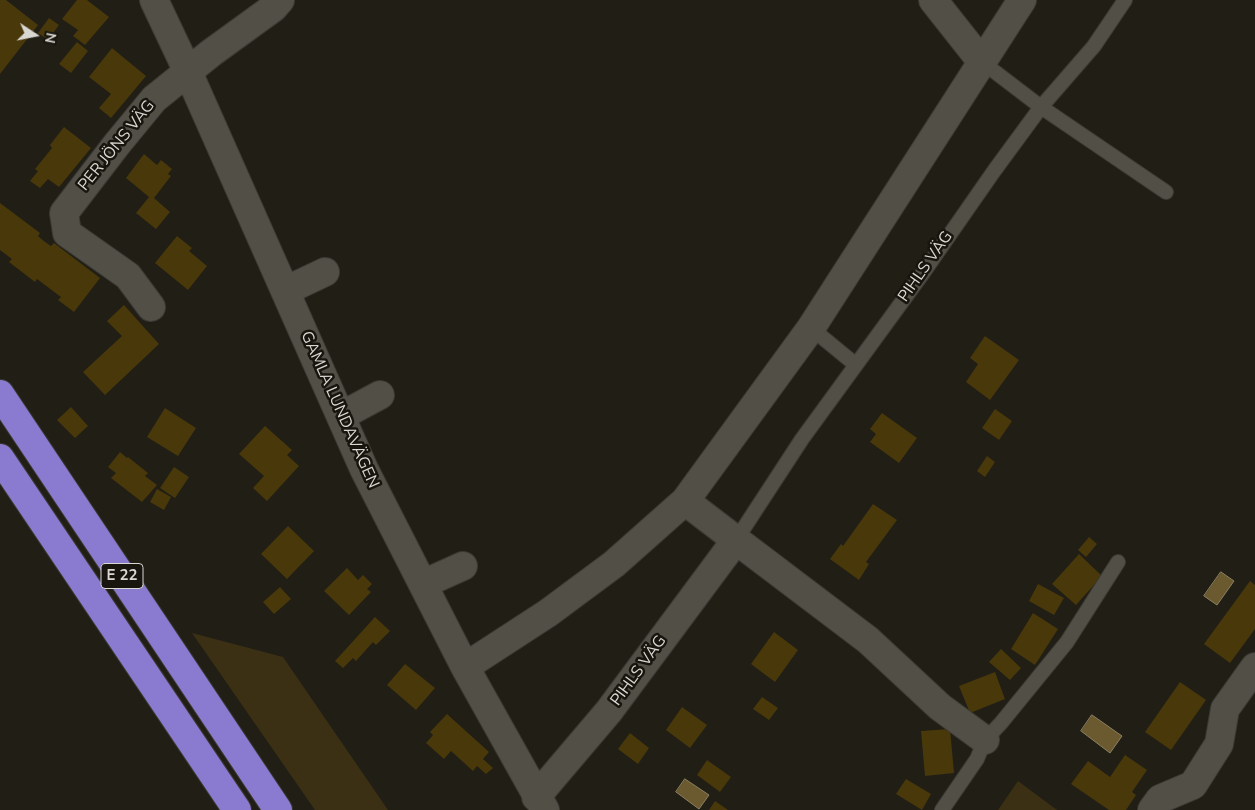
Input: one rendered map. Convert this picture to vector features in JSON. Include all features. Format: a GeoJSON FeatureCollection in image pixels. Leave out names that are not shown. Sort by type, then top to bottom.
{"type":"FeatureCollection","features":[{"type":"Feature","properties":{"kind":"highway","name":"E 22"},"geometry":{"type":"LineString","coordinates":[[0,394],[278,810]]}},
{"type":"Feature","properties":{"kind":"highway","name":"E 22"},"geometry":{"type":"LineString","coordinates":[[0,458],[238,810]]}},
{"type":"Feature","properties":{"kind":"street","name":"GAMLA LUNDAVÄGEN"},"geometry":{"type":"LineString","coordinates":[[154,0],[188,72],[364,469],[465,667],[541,804]]}},
{"type":"Feature","properties":{"kind":"street","name":"PER JÖNS VÄG"},"geometry":{"type":"LineString","coordinates":[[151,307],[128,276],[67,233],[64,213],[154,99],[273,8],[280,0]]}},
{"type":"Feature","properties":{"kind":"street"},"geometry":{"type":"LineString","coordinates":[[933,0],[982,62]]}},
{"type":"Feature","properties":{"kind":"street"},"geometry":{"type":"LineString","coordinates":[[465,667],[548,613],[614,564],[685,501],[811,328],[1022,0]]}},
{"type":"Feature","properties":{"kind":"street"},"geometry":{"type":"LineString","coordinates":[[285,291],[325,272]]}},
{"type":"Feature","properties":{"kind":"street"},"geometry":{"type":"LineString","coordinates":[[340,416],[380,396]]}},
{"type":"Feature","properties":{"kind":"street"},"geometry":{"type":"LineString","coordinates":[[685,501],[868,640],[940,707],[985,740]]}},
{"type":"Feature","properties":{"kind":"street","name":"PIHLS VÄG"},"geometry":{"type":"LineString","coordinates":[[541,804],[736,540]]}},
{"type":"Feature","properties":{"kind":"street"},"geometry":{"type":"LineString","coordinates":[[423,584],[463,566]]}},
{"type":"Feature","properties":{"kind":"street"},"geometry":{"type":"LineString","coordinates":[[1152,810],[1160,799],[1193,784],[1219,744],[1225,709],[1255,667]]}},
{"type":"Feature","properties":{"kind":"lane","name":"PIHLS VÄG"},"geometry":{"type":"LineString","coordinates":[[736,540],[802,439],[1041,107],[1094,46],[1125,0]]}},
{"type":"Feature","properties":{"kind":"lane"},"geometry":{"type":"LineString","coordinates":[[982,62],[1041,107],[1166,192]]}},
{"type":"Feature","properties":{"kind":"lane"},"geometry":{"type":"LineString","coordinates":[[811,328],[856,365]]}},
{"type":"Feature","properties":{"kind":"lane"},"geometry":{"type":"LineString","coordinates":[[942,810],[977,759],[985,740],[1067,642],[1118,562]]}},
{"type":"Feature","properties":{"kind":"shaded area"},"geometry":{"type":"Polygon","coordinates":[[[1221,572],[1234,581],[1217,605],[1204,596],[1221,572]]]}},
{"type":"Feature","properties":{"kind":"shaded area"},"geometry":{"type":"Polygon","coordinates":[[[192,633],[283,657],[388,810],[315,810],[192,633]]]}},
{"type":"Feature","properties":{"kind":"shaded area"},"geometry":{"type":"Polygon","coordinates":[[[1092,715],[1122,736],[1110,753],[1081,731],[1092,715]]]}},
{"type":"Feature","properties":{"kind":"shaded area"},"geometry":{"type":"Polygon","coordinates":[[[685,779],[709,795],[699,809],[676,792],[685,779]]]}},
{"type":"Feature","properties":{"kind":"shaded area"},"geometry":{"type":"Polygon","coordinates":[[[1018,781],[1057,810],[998,810],[1018,781]]]}},
{"type":"Feature","properties":{"kind":"building"},"geometry":{"type":"Polygon","coordinates":[[[0,0],[6,0],[38,25],[0,74],[0,0]]]}},
{"type":"Feature","properties":{"kind":"building"},"geometry":{"type":"Polygon","coordinates":[[[77,0],[87,0],[109,17],[85,45],[73,36],[78,30],[62,19],[77,0]]]}},
{"type":"Feature","properties":{"kind":"building"},"geometry":{"type":"Polygon","coordinates":[[[49,18],[59,25],[48,40],[38,33],[49,18]]]}},
{"type":"Feature","properties":{"kind":"building"},"geometry":{"type":"Polygon","coordinates":[[[77,42],[88,51],[71,73],[59,64],[77,42]]]}},
{"type":"Feature","properties":{"kind":"building"},"geometry":{"type":"Polygon","coordinates":[[[112,48],[146,76],[111,118],[99,108],[111,94],[89,77],[112,48]]]}},
{"type":"Feature","properties":{"kind":"building"},"geometry":{"type":"Polygon","coordinates":[[[64,127],[91,148],[59,187],[48,179],[40,188],[30,181],[38,171],[35,169],[52,148],[50,145],[64,127]]]}},
{"type":"Feature","properties":{"kind":"building"},"geometry":{"type":"Polygon","coordinates":[[[144,154],[157,165],[161,160],[172,169],[168,174],[171,176],[154,198],[170,212],[156,229],[136,213],[149,197],[126,178],[144,154]]]}},
{"type":"Feature","properties":{"kind":"building"},"geometry":{"type":"Polygon","coordinates":[[[0,203],[40,233],[38,236],[45,242],[51,246],[54,243],[100,278],[74,312],[58,300],[61,297],[37,279],[35,282],[9,262],[12,259],[0,250],[0,203]]]}},
{"type":"Feature","properties":{"kind":"building"},"geometry":{"type":"Polygon","coordinates":[[[177,236],[192,248],[189,251],[207,266],[188,290],[155,263],[177,236]]]}},
{"type":"Feature","properties":{"kind":"building"},"geometry":{"type":"Polygon","coordinates":[[[124,305],[159,344],[105,395],[83,372],[122,336],[107,321],[124,305]]]}},
{"type":"Feature","properties":{"kind":"building"},"geometry":{"type":"Polygon","coordinates":[[[985,336],[1019,360],[990,400],[966,382],[978,364],[970,358],[985,336]]]}},
{"type":"Feature","properties":{"kind":"building"},"geometry":{"type":"Polygon","coordinates":[[[71,407],[88,426],[75,438],[57,420],[71,407]]]}},
{"type":"Feature","properties":{"kind":"building"},"geometry":{"type":"Polygon","coordinates":[[[165,408],[196,428],[178,456],[147,437],[165,408]]]}},
{"type":"Feature","properties":{"kind":"building"},"geometry":{"type":"Polygon","coordinates":[[[995,409],[1012,421],[999,440],[982,428],[995,409]]]}},
{"type":"Feature","properties":{"kind":"building"},"geometry":{"type":"Polygon","coordinates":[[[882,413],[917,438],[899,463],[870,442],[876,434],[870,429],[882,413]]]}},
{"type":"Feature","properties":{"kind":"building"},"geometry":{"type":"Polygon","coordinates":[[[265,426],[292,450],[287,455],[299,466],[267,501],[253,488],[264,476],[239,454],[265,426]]]}},
{"type":"Feature","properties":{"kind":"building"},"geometry":{"type":"Polygon","coordinates":[[[120,452],[148,473],[145,476],[157,485],[142,502],[111,478],[116,473],[108,467],[120,452]]]}},
{"type":"Feature","properties":{"kind":"building"},"geometry":{"type":"Polygon","coordinates":[[[987,456],[995,462],[985,477],[977,471],[987,456]]]}},
{"type":"Feature","properties":{"kind":"building"},"geometry":{"type":"Polygon","coordinates":[[[174,467],[189,477],[175,498],[160,488],[174,467]]]}},
{"type":"Feature","properties":{"kind":"building"},"geometry":{"type":"Polygon","coordinates":[[[157,489],[171,497],[164,510],[150,502],[157,489]]]}},
{"type":"Feature","properties":{"kind":"building"},"geometry":{"type":"Polygon","coordinates":[[[873,504],[897,520],[866,562],[869,564],[859,580],[830,559],[841,544],[843,546],[873,504]]]}},
{"type":"Feature","properties":{"kind":"building"},"geometry":{"type":"Polygon","coordinates":[[[288,526],[314,551],[287,579],[261,554],[288,526]]]}},
{"type":"Feature","properties":{"kind":"building"},"geometry":{"type":"Polygon","coordinates":[[[1089,537],[1097,544],[1086,557],[1078,550],[1089,537]]]}},
{"type":"Feature","properties":{"kind":"building"},"geometry":{"type":"Polygon","coordinates":[[[1079,554],[1102,576],[1076,605],[1052,584],[1079,554]]]}},
{"type":"Feature","properties":{"kind":"building"},"geometry":{"type":"Polygon","coordinates":[[[347,568],[358,580],[363,575],[372,584],[367,589],[371,592],[349,615],[324,591],[347,568]]]}},
{"type":"Feature","properties":{"kind":"building"},"geometry":{"type":"Polygon","coordinates":[[[1250,581],[1255,585],[1255,629],[1230,663],[1204,644],[1250,581]]]}},
{"type":"Feature","properties":{"kind":"building"},"geometry":{"type":"Polygon","coordinates":[[[1038,584],[1064,598],[1054,615],[1029,601],[1038,584]]]}},
{"type":"Feature","properties":{"kind":"building"},"geometry":{"type":"Polygon","coordinates":[[[280,587],[291,599],[274,614],[263,602],[280,587]]]}},
{"type":"Feature","properties":{"kind":"building"},"geometry":{"type":"Polygon","coordinates":[[[1033,613],[1058,629],[1035,665],[1011,649],[1033,613]]]}},
{"type":"Feature","properties":{"kind":"building"},"geometry":{"type":"Polygon","coordinates":[[[375,617],[390,631],[376,645],[373,642],[356,661],[353,658],[343,668],[335,661],[375,617]]]}},
{"type":"Feature","properties":{"kind":"building"},"geometry":{"type":"Polygon","coordinates":[[[774,632],[798,650],[775,682],[751,664],[774,632]]]}},
{"type":"Feature","properties":{"kind":"building"},"geometry":{"type":"Polygon","coordinates":[[[1001,649],[1021,668],[1010,680],[989,662],[1001,649]]]}},
{"type":"Feature","properties":{"kind":"building"},"geometry":{"type":"Polygon","coordinates":[[[405,664],[435,688],[416,710],[387,685],[405,664]]]}},
{"type":"Feature","properties":{"kind":"building"},"geometry":{"type":"Polygon","coordinates":[[[995,672],[1005,699],[970,713],[959,686],[995,672]]]}},
{"type":"Feature","properties":{"kind":"building"},"geometry":{"type":"Polygon","coordinates":[[[1180,682],[1206,700],[1171,750],[1145,732],[1180,682]]]}},
{"type":"Feature","properties":{"kind":"building"},"geometry":{"type":"Polygon","coordinates":[[[762,697],[778,708],[769,720],[753,709],[762,697]]]}},
{"type":"Feature","properties":{"kind":"building"},"geometry":{"type":"Polygon","coordinates":[[[682,707],[707,725],[690,748],[666,730],[682,707]]]}},
{"type":"Feature","properties":{"kind":"building"},"geometry":{"type":"Polygon","coordinates":[[[447,714],[489,752],[483,759],[493,768],[486,774],[477,766],[473,771],[451,751],[444,759],[426,743],[433,735],[430,732],[447,714]]]}},
{"type":"Feature","properties":{"kind":"building"},"geometry":{"type":"Polygon","coordinates":[[[950,729],[954,773],[925,776],[921,731],[950,729]]]}},
{"type":"Feature","properties":{"kind":"building"},"geometry":{"type":"Polygon","coordinates":[[[630,733],[649,748],[638,764],[618,749],[630,733]]]}},
{"type":"Feature","properties":{"kind":"building"},"geometry":{"type":"Polygon","coordinates":[[[1125,755],[1147,770],[1132,792],[1136,795],[1126,810],[1109,810],[1071,784],[1088,761],[1110,777],[1125,755]]]}},
{"type":"Feature","properties":{"kind":"building"},"geometry":{"type":"Polygon","coordinates":[[[707,760],[731,777],[720,792],[697,775],[707,760]]]}},
{"type":"Feature","properties":{"kind":"building"},"geometry":{"type":"Polygon","coordinates":[[[906,779],[931,794],[922,810],[896,794],[906,779]]]}},
{"type":"Feature","properties":{"kind":"building"},"geometry":{"type":"Polygon","coordinates":[[[715,801],[728,810],[709,810],[715,801]]]}}]}
